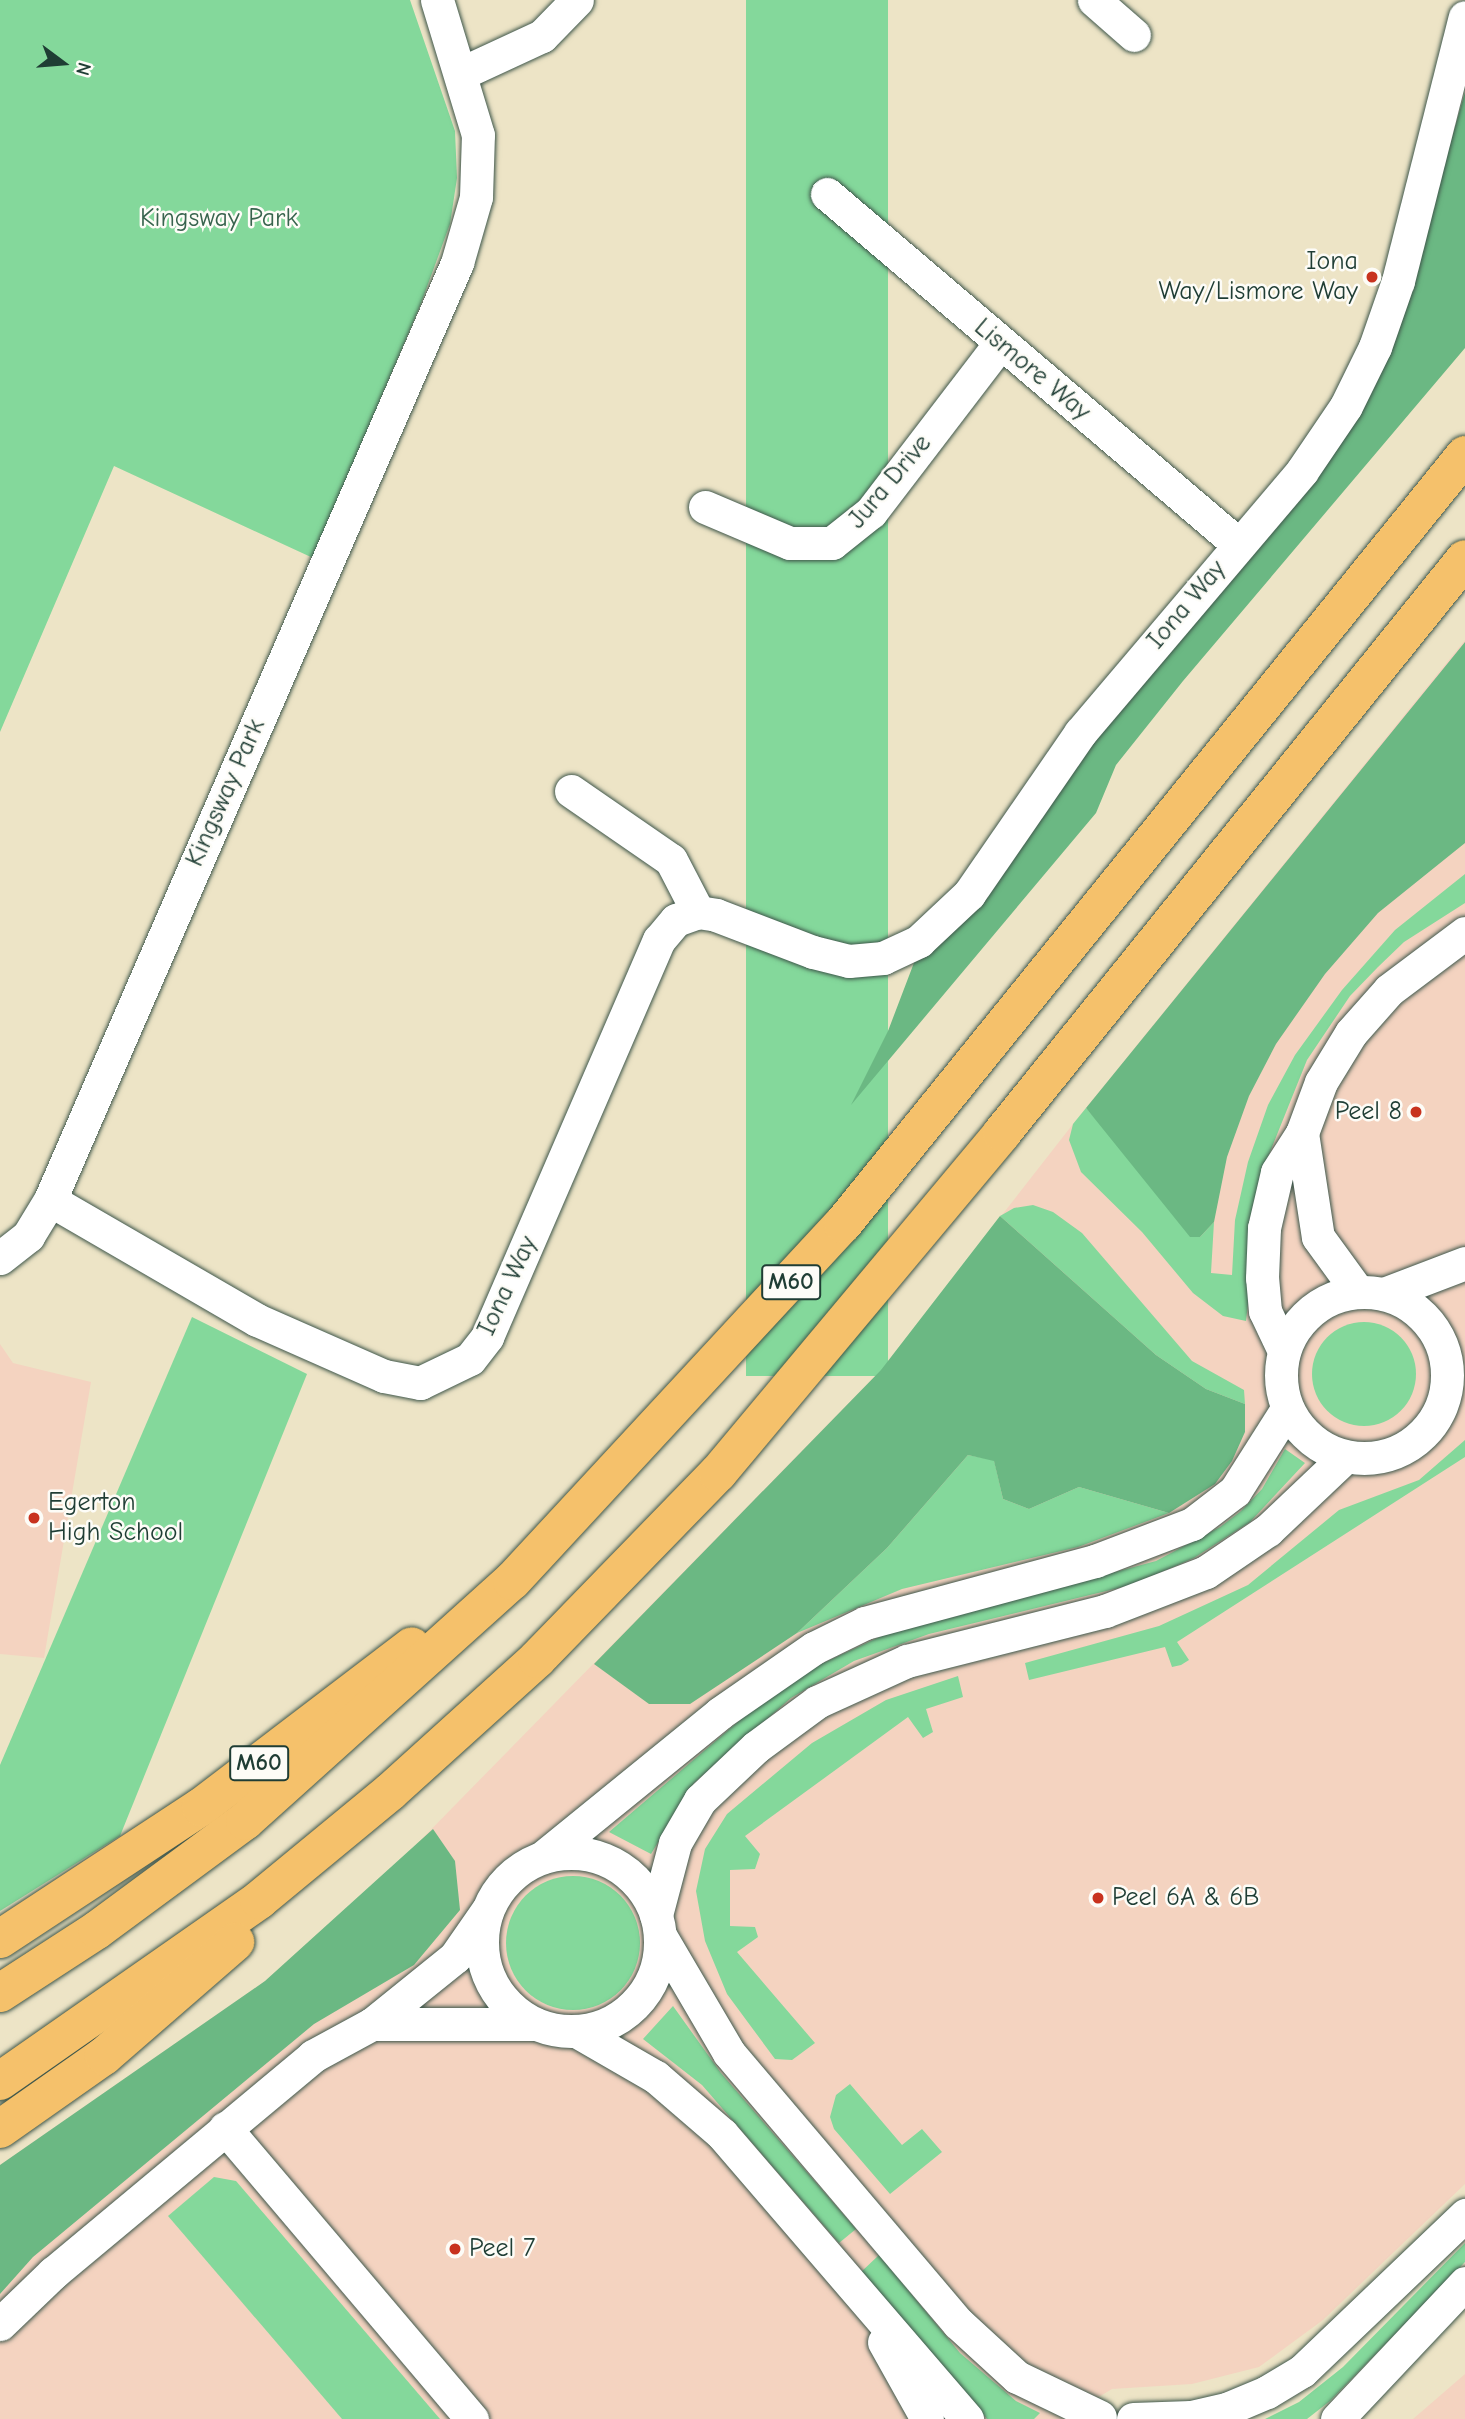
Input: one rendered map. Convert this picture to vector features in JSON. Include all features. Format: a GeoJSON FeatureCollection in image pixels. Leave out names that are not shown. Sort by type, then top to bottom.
{"type":"FeatureCollection","features":[{"type":"Feature","properties":{"kind":"highway","name":"M60"},"geometry":{"type":"LineString","coordinates":[[0,1993],[97,1930],[245,1821],[512,1581],[843,1224],[1465,455]]}},
{"type":"Feature","properties":{"kind":"highway","name":"M60"},"geometry":{"type":"LineString","coordinates":[[0,2129],[104,2056],[192,1983],[390,1792],[537,1658],[718,1473],[1002,1133],[1465,559]]}},
{"type":"Feature","properties":{"kind":"highway","name":"M60"},"geometry":{"type":"LineString","coordinates":[[0,1939],[201,1807],[397,1656],[512,1581]]}},
{"type":"Feature","properties":{"kind":"highway","name":"M60"},"geometry":{"type":"LineString","coordinates":[[0,2081],[259,1900],[390,1792]]}},
{"type":"Feature","properties":{"kind":"street","name":"Kingsway Park"},"geometry":{"type":"LineString","coordinates":[[0,1258],[28,1236],[50,1200],[457,263],[473,208],[479,166],[478,135],[462,73],[437,0]]}},
{"type":"Feature","properties":{"kind":"street"},"geometry":{"type":"LineString","coordinates":[[462,73],[542,36],[577,0]]}},
{"type":"Feature","properties":{"kind":"street"},"geometry":{"type":"LineString","coordinates":[[1094,0],[1134,35]]}},
{"type":"Feature","properties":{"kind":"street","name":"Iona Way"},"geometry":{"type":"LineString","coordinates":[[50,1200],[257,1320],[384,1376],[420,1383],[447,1373],[470,1359],[487,1337],[659,940],[676,920],[698,912],[849,961],[883,958],[919,941],[969,894],[1080,733],[1238,544],[1303,471],[1346,406],[1375,347],[1398,281],[1465,17]]}},
{"type":"Feature","properties":{"kind":"street","name":"Lismore Way"},"geometry":{"type":"LineString","coordinates":[[827,194],[1238,544]]}},
{"type":"Feature","properties":{"kind":"street","name":"Jura Drive"},"geometry":{"type":"LineString","coordinates":[[705,508],[790,543],[832,543],[872,512],[1000,343]]}},
{"type":"Feature","properties":{"kind":"street"},"geometry":{"type":"LineString","coordinates":[[572,790],[671,860],[698,912]]}},
{"type":"Feature","properties":{"kind":"street"},"geometry":{"type":"LineString","coordinates":[[1284,1351],[1265,1311],[1264,1228],[1277,1172],[1302,1133],[1321,1082],[1351,1033],[1389,990],[1465,933]]}},
{"type":"Feature","properties":{"kind":"street"},"geometry":{"type":"LineString","coordinates":[[1302,1133],[1318,1237],[1371,1293],[1407,1303],[1426,1319],[1447,1363]]}},
{"type":"Feature","properties":{"kind":"street"},"geometry":{"type":"LineString","coordinates":[[1465,1263],[1371,1293],[1334,1297],[1312,1310],[1295,1328],[1284,1351],[1281,1388],[1287,1409],[1301,1431],[1321,1448],[1345,1458],[1373,1459],[1399,1452],[1421,1437],[1437,1415],[1446,1390],[1447,1363],[1465,1330]]}},
{"type":"Feature","properties":{"kind":"street"},"geometry":{"type":"LineString","coordinates":[[0,2324],[53,2273],[313,2056],[372,2024],[455,1957],[500,1887],[519,1869],[543,1857],[720,1713],[814,1648],[864,1623],[1094,1561],[1192,1524],[1235,1491],[1287,1409]]}},
{"type":"Feature","properties":{"kind":"street"},"geometry":{"type":"LineString","coordinates":[[578,2032],[605,2025],[629,2011],[647,1990],[658,1965],[659,1926],[671,1853],[700,1800],[756,1747],[817,1702],[907,1661],[1105,1611],[1206,1572],[1268,1530],[1345,1458]]}},
{"type":"Feature","properties":{"kind":"street"},"geometry":{"type":"LineString","coordinates":[[543,1857],[571,1852],[599,1857],[624,1870],[644,1890],[659,1926],[729,2053],[958,2323],[996,2361],[1028,2384],[1115,2419],[1191,2417],[1229,2408],[1268,2392],[1302,2371],[1465,2215]]}},
{"type":"Feature","properties":{"kind":"street"},"geometry":{"type":"LineString","coordinates":[[487,1911],[481,1937],[484,1964],[494,1989],[512,2010],[535,2024]]}},
{"type":"Feature","properties":{"kind":"street"},"geometry":{"type":"LineString","coordinates":[[372,2024],[535,2024],[578,2032],[656,2077],[690,2103],[722,2134],[852,2290],[914,2352],[967,2419]]}},
{"type":"Feature","properties":{"kind":"street"},"geometry":{"type":"LineString","coordinates":[[225,2128],[472,2419]]}},
{"type":"Feature","properties":{"kind":"street"},"geometry":{"type":"LineString","coordinates":[[1337,2419],[1465,2283]]}},
{"type":"Feature","properties":{"kind":"street"},"geometry":{"type":"LineString","coordinates":[[852,2290],[927,2419]]}},
{"type":"Feature","properties":{"kind":"shaded area"},"geometry":{"type":"Polygon","coordinates":[[[1465,640],[1465,2184],[1323,2320],[1259,2367],[1192,2384],[1112,2389],[1062,2419],[0,2419],[0,2165],[265,1981],[411,1850],[881,1370],[1073,1124],[1465,640]]]}},
{"type":"Feature","properties":{"kind":"shaded area","name":"Egerton High School"},"geometry":{"type":"Polygon","coordinates":[[[0,1344],[13,1363],[91,1382],[44,1658],[0,1654],[0,1344]]]}},
{"type":"Feature","properties":{"kind":"shaded area"},"geometry":{"type":"Polygon","coordinates":[[[1465,2374],[1465,2419],[1413,2419],[1465,2374]]]}},
{"type":"Feature","properties":{"kind":"green space","name":"Kingsway Park"},"geometry":{"type":"Polygon","coordinates":[[[0,0],[410,0],[455,131],[457,178],[450,224],[420,306],[313,558],[114,466],[0,732],[0,0]]]}},
{"type":"Feature","properties":{"kind":"green space"},"geometry":{"type":"Polygon","coordinates":[[[746,0],[888,0],[888,1376],[746,1376],[746,0]]]}},
{"type":"Feature","properties":{"kind":"green space"},"geometry":{"type":"Polygon","coordinates":[[[1465,92],[1465,348],[1183,681],[1116,765],[1096,813],[851,1105],[888,1031],[920,947],[1083,739],[1312,470],[1417,260],[1465,92]]]}},
{"type":"Feature","properties":{"kind":"green space"},"geometry":{"type":"Polygon","coordinates":[[[1465,642],[1465,843],[1378,913],[1325,974],[1276,1044],[1249,1096],[1227,1157],[1214,1222],[1200,1237],[1190,1237],[1086,1108],[1465,642]]]}},
{"type":"Feature","properties":{"kind":"green space"},"geometry":{"type":"Polygon","coordinates":[[[1465,874],[1465,903],[1404,942],[1378,967],[1350,996],[1307,1060],[1264,1167],[1246,1321],[1223,1316],[1193,1293],[1142,1232],[1081,1172],[1069,1140],[1073,1124],[1086,1108],[1200,1237],[1214,1222],[1211,1273],[1232,1275],[1235,1220],[1248,1162],[1268,1105],[1295,1055],[1342,990],[1395,930],[1465,874]]]}},
{"type":"Feature","properties":{"kind":"green space"},"geometry":{"type":"Polygon","coordinates":[[[1033,1205],[1053,1212],[1082,1233],[1192,1361],[1244,1390],[1245,1404],[1206,1389],[1156,1355],[1000,1216],[1014,1208],[1033,1205]]]}},
{"type":"Feature","properties":{"kind":"green space"},"geometry":{"type":"Polygon","coordinates":[[[1000,1216],[1156,1355],[1206,1389],[1245,1404],[1245,1432],[1232,1461],[1215,1484],[1169,1513],[1079,1487],[1029,1509],[1003,1499],[994,1461],[968,1455],[887,1548],[797,1633],[690,1704],[649,1704],[594,1664],[881,1370],[1000,1216]]]}},
{"type":"Feature","properties":{"kind":"green space"},"geometry":{"type":"Polygon","coordinates":[[[192,1317],[307,1374],[120,1836],[0,1911],[0,1765],[192,1317]]]}},
{"type":"Feature","properties":{"kind":"green space"},"geometry":{"type":"Polygon","coordinates":[[[1364,1322],[1384,1326],[1401,1337],[1412,1354],[1416,1374],[1412,1394],[1401,1411],[1384,1422],[1364,1426],[1344,1422],[1327,1411],[1316,1394],[1312,1374],[1316,1354],[1327,1337],[1344,1326],[1364,1322]]]}},
{"type":"Feature","properties":{"kind":"green space"},"geometry":{"type":"Polygon","coordinates":[[[1465,1440],[1465,1457],[1177,1642],[1189,1660],[1181,1665],[1172,1667],[1165,1647],[1029,1680],[1025,1663],[1159,1626],[1248,1585],[1339,1510],[1419,1480],[1465,1440]]]}},
{"type":"Feature","properties":{"kind":"green space"},"geometry":{"type":"Polygon","coordinates":[[[1285,1449],[1305,1463],[1250,1522],[1194,1558],[1131,1585],[929,1634],[854,1661],[791,1698],[694,1783],[651,1854],[609,1832],[753,1709],[819,1665],[886,1634],[1156,1561],[1220,1527],[1241,1511],[1262,1489],[1285,1449]]]}},
{"type":"Feature","properties":{"kind":"green space"},"geometry":{"type":"Polygon","coordinates":[[[968,1455],[994,1460],[1003,1499],[1029,1509],[1079,1487],[1169,1513],[1078,1547],[902,1589],[797,1633],[887,1548],[968,1455]]]}},
{"type":"Feature","properties":{"kind":"green space"},"geometry":{"type":"Polygon","coordinates":[[[958,1676],[963,1697],[926,1709],[933,1732],[923,1738],[908,1717],[745,1836],[760,1854],[755,1869],[730,1870],[730,1926],[755,1927],[758,1937],[737,1952],[815,2043],[792,2060],[775,2059],[727,1994],[705,1941],[696,1891],[705,1849],[727,1814],[812,1743],[886,1700],[958,1676]]]}},
{"type":"Feature","properties":{"kind":"green space"},"geometry":{"type":"Polygon","coordinates":[[[433,1829],[455,1861],[460,1910],[414,1965],[314,2024],[33,2257],[0,2294],[0,2165],[265,1981],[433,1829]]]}},
{"type":"Feature","properties":{"kind":"green space"},"geometry":{"type":"Polygon","coordinates":[[[573,1876],[599,1881],[621,1895],[635,1917],[640,1943],[635,1969],[621,1991],[599,2005],[573,2010],[547,2005],[525,1991],[511,1969],[506,1943],[511,1917],[525,1895],[547,1881],[573,1876]]]}},
{"type":"Feature","properties":{"kind":"green space"},"geometry":{"type":"Polygon","coordinates":[[[673,2006],[721,2073],[856,2229],[839,2243],[702,2085],[643,2039],[673,2006]]]}},
{"type":"Feature","properties":{"kind":"green space"},"geometry":{"type":"Polygon","coordinates":[[[850,2084],[902,2145],[922,2129],[942,2152],[890,2194],[834,2129],[830,2117],[836,2095],[850,2084]]]}},
{"type":"Feature","properties":{"kind":"green space"},"geometry":{"type":"Polygon","coordinates":[[[214,2177],[236,2181],[440,2419],[342,2419],[168,2216],[214,2177]]]}},
{"type":"Feature","properties":{"kind":"green space"},"geometry":{"type":"Polygon","coordinates":[[[1465,2243],[1465,2262],[1330,2401],[1307,2419],[1265,2419],[1299,2402],[1343,2367],[1465,2243]]]}},
{"type":"Feature","properties":{"kind":"green space"},"geometry":{"type":"Polygon","coordinates":[[[879,2255],[960,2353],[1016,2401],[1040,2413],[1034,2419],[987,2419],[861,2272],[879,2255]]]}},
{"type":"Feature","properties":{"kind":"place","name":"Iona Way/Lismore Way"},"geometry":{"type":"Point","coordinates":[1372,277]}},
{"type":"Feature","properties":{"kind":"place","name":"Peel 8"},"geometry":{"type":"Point","coordinates":[1416,1112]}},
{"type":"Feature","properties":{"kind":"place","name":"Egerton High School"},"geometry":{"type":"Point","coordinates":[34,1518]}},
{"type":"Feature","properties":{"kind":"place","name":"Peel 6A & 6B"},"geometry":{"type":"Point","coordinates":[1098,1898]}},
{"type":"Feature","properties":{"kind":"place","name":"Peel 7"},"geometry":{"type":"Point","coordinates":[455,2249]}}]}
